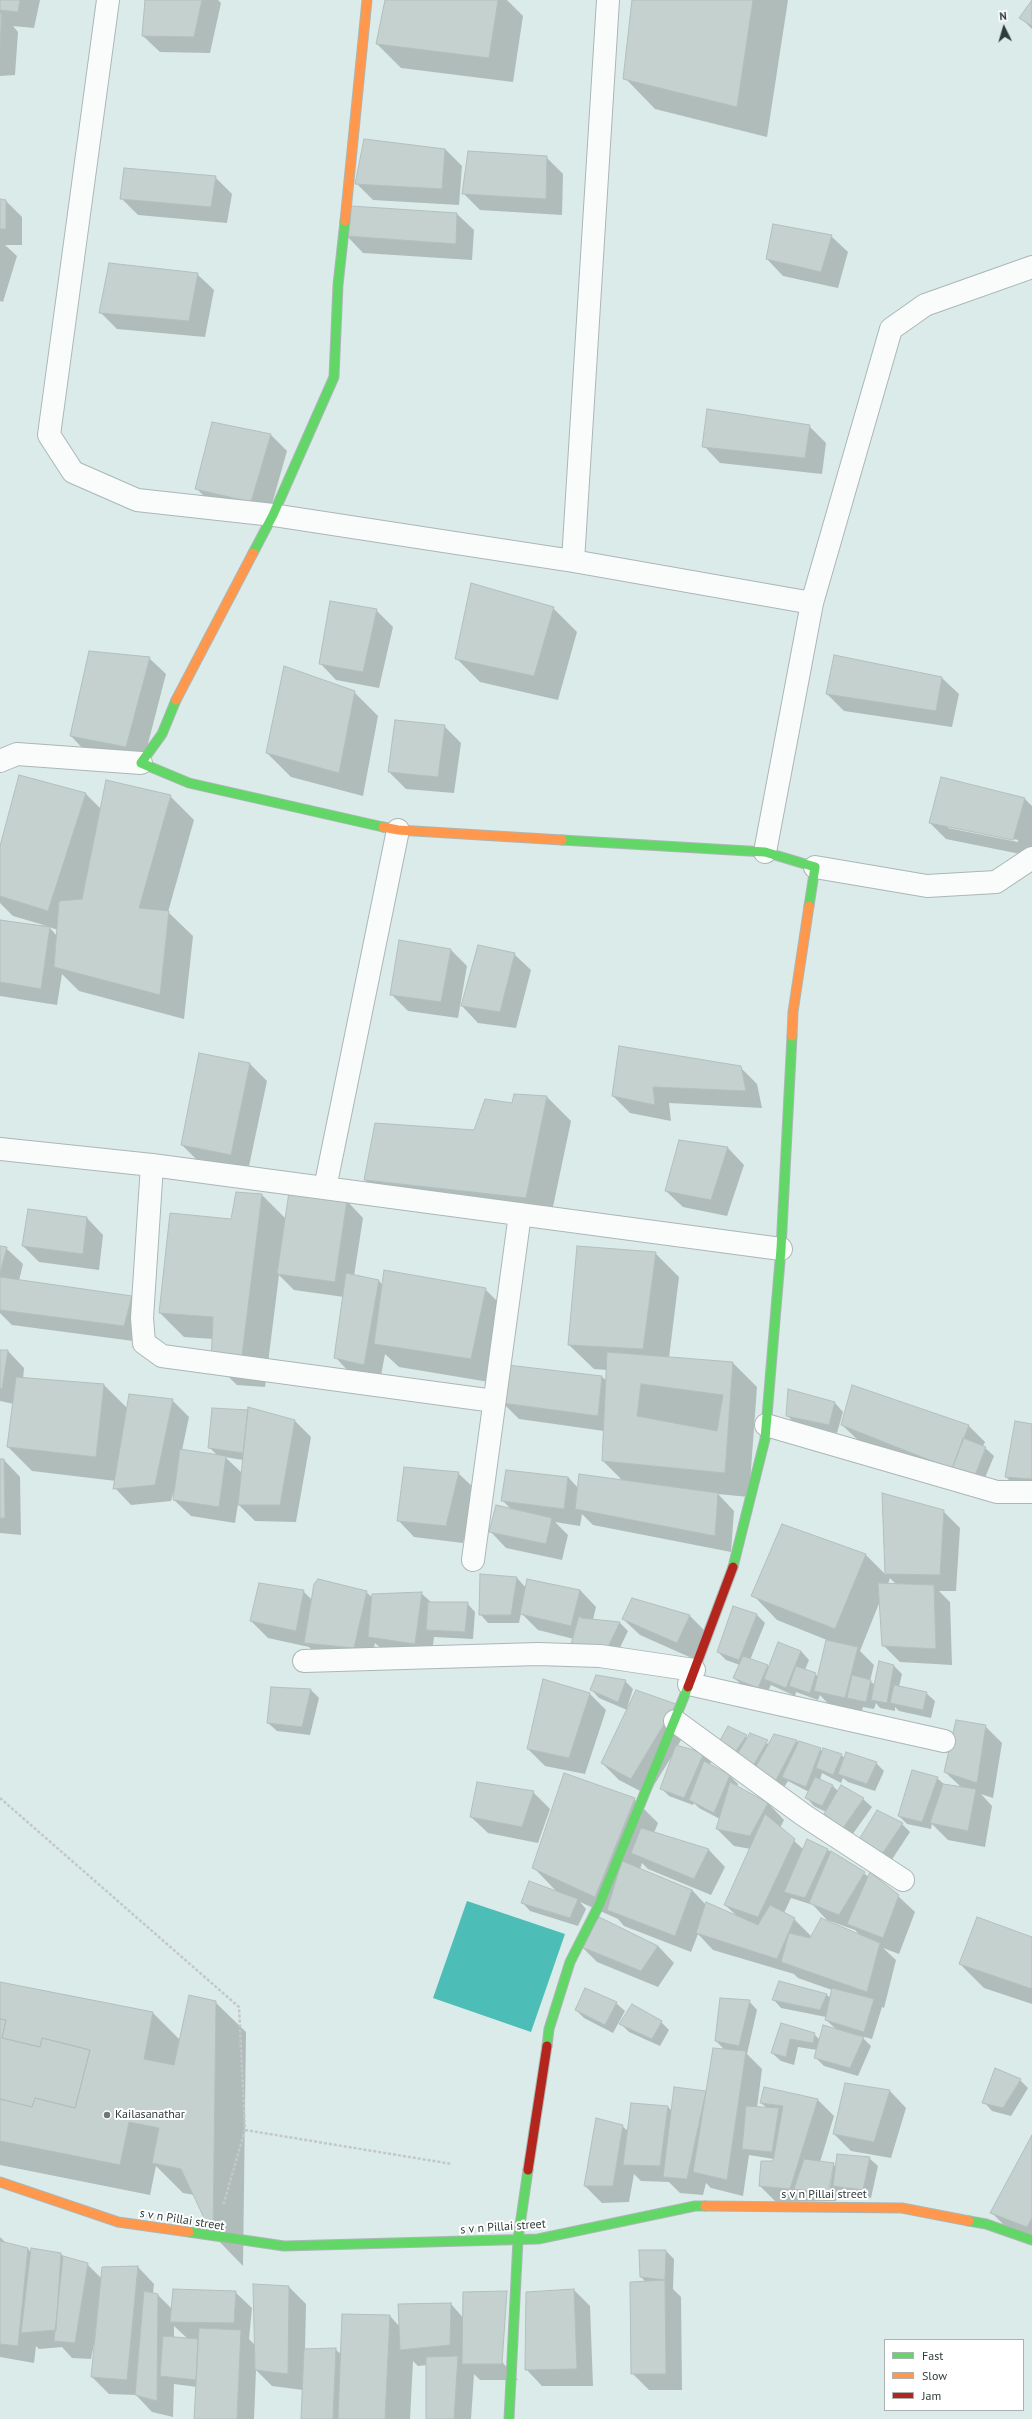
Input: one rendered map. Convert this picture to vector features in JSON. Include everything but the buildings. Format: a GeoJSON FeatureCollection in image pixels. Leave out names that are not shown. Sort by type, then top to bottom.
{"type":"FeatureCollection","features":[{"type":"Feature","properties":{"kind":"street"},"geometry":{"type":"LineString","coordinates":[[108,0],[48,435],[72,472],[137,500],[273,515],[573,561],[812,603]]}},
{"type":"Feature","properties":{"kind":"street"},"geometry":{"type":"LineString","coordinates":[[141,763],[162,734],[179,692],[273,515],[334,378],[338,285],[367,0]]}},
{"type":"Feature","properties":{"kind":"street"},"geometry":{"type":"LineString","coordinates":[[573,561],[608,0]]}},
{"type":"Feature","properties":{"kind":"street"},"geometry":{"type":"LineString","coordinates":[[765,852],[812,603],[891,329],[925,305],[1032,267]]}},
{"type":"Feature","properties":{"kind":"street"},"geometry":{"type":"LineString","coordinates":[[0,761],[17,754],[141,763],[189,783],[398,830],[765,852],[815,867],[927,886],[996,882],[1032,858]]}},
{"type":"Feature","properties":{"kind":"street"},"geometry":{"type":"LineString","coordinates":[[325,1188],[398,830]]}},
{"type":"Feature","properties":{"kind":"street"},"geometry":{"type":"LineString","coordinates":[[509,2419],[518,2239],[549,2030],[570,1962],[599,1905],[675,1721],[733,1567],[765,1439],[781,1249],[793,1012],[815,867]]}},
{"type":"Feature","properties":{"kind":"street"},"geometry":{"type":"LineString","coordinates":[[0,1149],[152,1165],[781,1249]]}},
{"type":"Feature","properties":{"kind":"street"},"geometry":{"type":"LineString","coordinates":[[152,1165],[142,1318],[144,1343],[162,1356],[494,1401]]}},
{"type":"Feature","properties":{"kind":"street"},"geometry":{"type":"LineString","coordinates":[[473,1560],[520,1214]]}},
{"type":"Feature","properties":{"kind":"street"},"geometry":{"type":"LineString","coordinates":[[766,1425],[997,1492],[1032,1492]]}},
{"type":"Feature","properties":{"kind":"street"},"geometry":{"type":"LineString","coordinates":[[304,1661],[538,1654],[600,1656],[692,1677],[944,1741]]}},
{"type":"Feature","properties":{"kind":"street"},"geometry":{"type":"LineString","coordinates":[[675,1721],[805,1816],[903,1880]]}},
{"type":"Feature","properties":{"kind":"street","name":"s v n Pillai street"},"geometry":{"type":"LineString","coordinates":[[0,2182],[118,2222],[213,2237],[284,2246],[538,2239],[695,2206],[902,2208],[986,2224],[1032,2240]]}},
{"type":"Feature","properties":{"kind":"path"},"geometry":{"type":"LineString","coordinates":[[0,1798],[239,2007],[245,2130],[213,2237]]}},
{"type":"Feature","properties":{"kind":"path"},"geometry":{"type":"LineString","coordinates":[[245,2130],[452,2164]]}},
{"type":"Feature","properties":{"kind":"water"},"geometry":{"type":"Polygon","coordinates":[[[467,1901],[565,1934],[531,2032],[433,1998],[467,1901]]]}},
{"type":"Feature","properties":{"kind":"traffic: fast"},"geometry":{"type":"LineString","coordinates":[[253,553],[273,515],[334,377],[338,285],[345,221]]}},
{"type":"Feature","properties":{"kind":"traffic: fast"},"geometry":{"type":"LineString","coordinates":[[176,700],[162,734],[141,763],[189,783],[383,827]]}},
{"type":"Feature","properties":{"kind":"traffic: fast"},"geometry":{"type":"LineString","coordinates":[[562,840],[765,852],[815,867],[809,906]]}},
{"type":"Feature","properties":{"kind":"traffic: fast"},"geometry":{"type":"LineString","coordinates":[[733,1567],[765,1439],[781,1249],[792,1036]]}},
{"type":"Feature","properties":{"kind":"traffic: fast"},"geometry":{"type":"LineString","coordinates":[[547,2046],[549,2029],[570,1962],[599,1905],[688,1687]]}},
{"type":"Feature","properties":{"kind":"traffic: fast"},"geometry":{"type":"LineString","coordinates":[[509,2419],[518,2239],[528,2170]]}},
{"type":"Feature","properties":{"kind":"traffic: fast"},"geometry":{"type":"LineString","coordinates":[[189,2232],[284,2246],[538,2239],[695,2206],[705,2206]]}},
{"type":"Feature","properties":{"kind":"traffic: fast"},"geometry":{"type":"LineString","coordinates":[[969,2221],[986,2224],[1032,2240]]}},
{"type":"Feature","properties":{"kind":"traffic: slow"},"geometry":{"type":"LineString","coordinates":[[345,221],[367,0]]}},
{"type":"Feature","properties":{"kind":"traffic: slow"},"geometry":{"type":"LineString","coordinates":[[176,700],[253,553]]}},
{"type":"Feature","properties":{"kind":"traffic: slow"},"geometry":{"type":"LineString","coordinates":[[383,827],[398,830],[562,840]]}},
{"type":"Feature","properties":{"kind":"traffic: slow"},"geometry":{"type":"LineString","coordinates":[[792,1036],[793,1012],[809,906]]}},
{"type":"Feature","properties":{"kind":"traffic: slow"},"geometry":{"type":"LineString","coordinates":[[0,2182],[118,2222],[189,2232]]}},
{"type":"Feature","properties":{"kind":"traffic: slow"},"geometry":{"type":"LineString","coordinates":[[705,2206],[902,2208],[969,2221]]}},
{"type":"Feature","properties":{"kind":"traffic: jam"},"geometry":{"type":"LineString","coordinates":[[688,1687],[733,1567]]}},
{"type":"Feature","properties":{"kind":"traffic: jam"},"geometry":{"type":"LineString","coordinates":[[528,2170],[547,2046]]}},
{"type":"Feature","properties":{"kind":"place","name":"Kailasanathar"},"geometry":{"type":"Point","coordinates":[107,2115]}}]}
